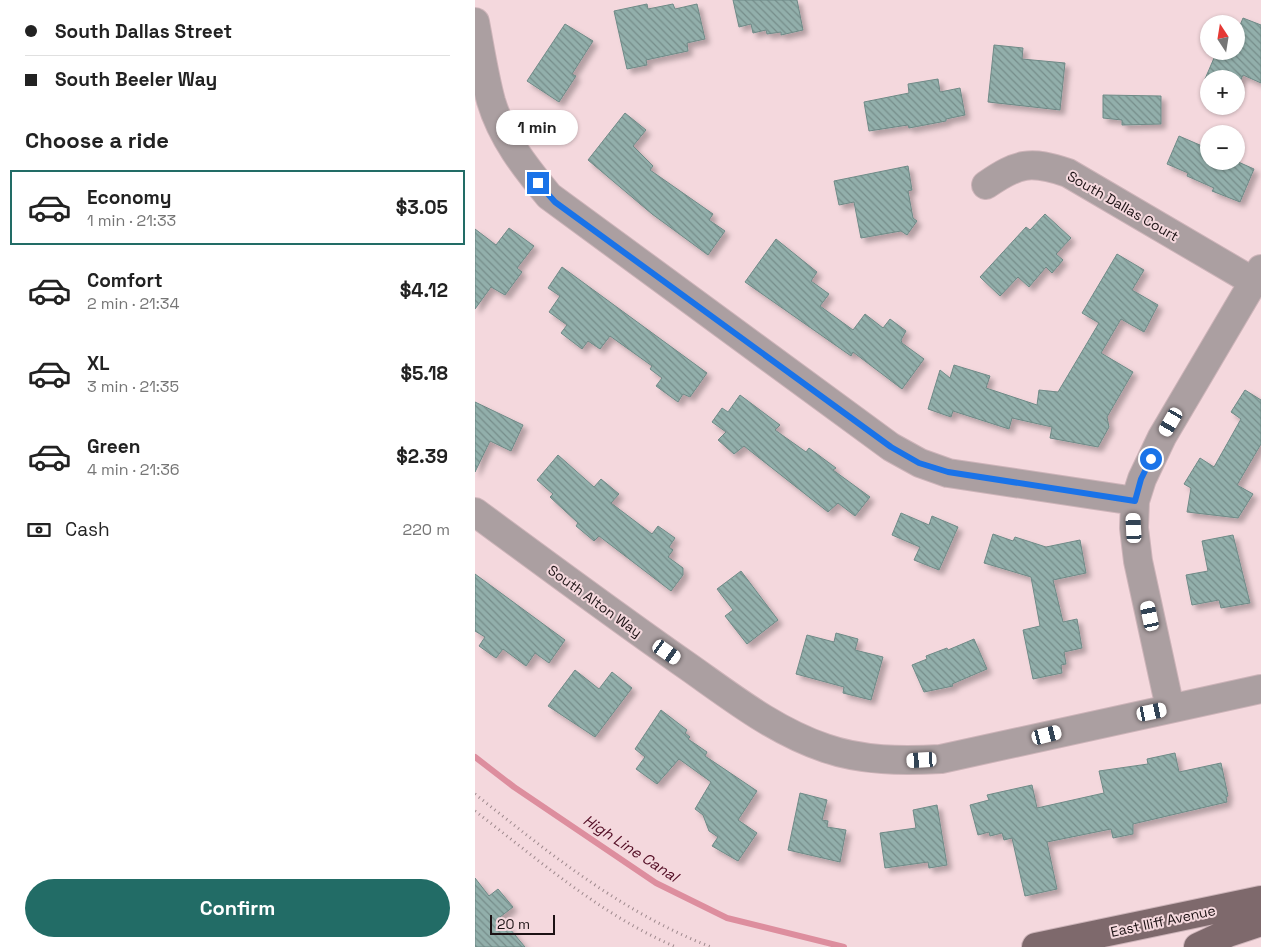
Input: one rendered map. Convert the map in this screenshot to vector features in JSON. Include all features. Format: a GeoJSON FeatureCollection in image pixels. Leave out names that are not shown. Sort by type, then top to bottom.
{"type":"FeatureCollection","features":[{"type":"Feature","properties":{"kind":"main road","name":"East Iliff Avenue"},"geometry":{"type":"LineString","coordinates":[[1036,947],[1261,900]]}},
{"type":"Feature","properties":{"kind":"main road"},"geometry":{"type":"LineString","coordinates":[[1198,947],[1228,933],[1261,922]]}},
{"type":"Feature","properties":{"kind":"main road"},"geometry":{"type":"LineString","coordinates":[[1222,947],[1261,939]]}},
{"type":"Feature","properties":{"kind":"street"},"geometry":{"type":"LineString","coordinates":[[475,22],[491,101],[503,131],[528,170],[549,196],[891,447],[919,463],[948,472],[1135,501]]}},
{"type":"Feature","properties":{"kind":"street","name":"South Dallas Court"},"geometry":{"type":"LineString","coordinates":[[986,184],[1010,168],[1027,165],[1042,166],[1068,173],[1257,276]]}},
{"type":"Feature","properties":{"kind":"street"},"geometry":{"type":"LineString","coordinates":[[1170,708],[1138,560],[1133,518],[1135,501],[1141,479],[1162,437],[1257,276]]}},
{"type":"Feature","properties":{"kind":"street","name":"South Alton Way"},"geometry":{"type":"LineString","coordinates":[[475,512],[602,607],[765,721],[826,749],[859,757],[902,761],[941,759],[1261,689]]}},
{"type":"Feature","properties":{"kind":"path"},"geometry":{"type":"LineString","coordinates":[[475,794],[607,894],[654,922],[711,947]]}},
{"type":"Feature","properties":{"kind":"path"},"geometry":{"type":"LineString","coordinates":[[475,812],[568,884],[611,913],[650,936],[677,947]]}},
{"type":"Feature","properties":{"kind":"building"},"geometry":{"type":"Polygon","coordinates":[[[733,0],[797,0],[803,30],[781,35],[781,32],[767,34],[766,30],[753,33],[751,24],[739,27],[733,0]]]}},
{"type":"Feature","properties":{"kind":"building"},"geometry":{"type":"Polygon","coordinates":[[[647,4],[648,9],[673,4],[675,9],[697,4],[705,39],[687,43],[688,51],[646,60],[647,65],[627,69],[614,11],[647,4]]]}},
{"type":"Feature","properties":{"kind":"building"},"geometry":{"type":"Polygon","coordinates":[[[1245,19],[1261,25],[1261,83],[1245,76],[1245,70],[1209,70],[1213,60],[1245,60],[1245,19]]]}},
{"type":"Feature","properties":{"kind":"building"},"geometry":{"type":"Polygon","coordinates":[[[565,24],[593,41],[572,74],[576,76],[559,102],[527,81],[565,24]]]}},
{"type":"Feature","properties":{"kind":"building"},"geometry":{"type":"Polygon","coordinates":[[[994,45],[1023,48],[1022,59],[1065,63],[1060,110],[988,102],[994,45]]]}},
{"type":"Feature","properties":{"kind":"building"},"geometry":{"type":"Polygon","coordinates":[[[938,79],[940,92],[960,88],[965,115],[946,119],[946,121],[909,128],[908,125],[869,131],[864,102],[909,93],[908,84],[938,79]]]}},
{"type":"Feature","properties":{"kind":"building"},"geometry":{"type":"Polygon","coordinates":[[[1103,95],[1161,96],[1161,124],[1122,125],[1122,120],[1103,118],[1103,95]]]}},
{"type":"Feature","properties":{"kind":"building"},"geometry":{"type":"Polygon","coordinates":[[[625,113],[646,130],[633,146],[653,166],[650,170],[713,214],[709,220],[725,231],[708,255],[652,214],[588,160],[625,113]]]}},
{"type":"Feature","properties":{"kind":"building"},"geometry":{"type":"Polygon","coordinates":[[[1179,136],[1200,145],[1200,170],[1245,170],[1245,165],[1254,169],[1240,202],[1212,191],[1214,188],[1187,176],[1188,173],[1167,164],[1179,136]]]}},
{"type":"Feature","properties":{"kind":"building"},"geometry":{"type":"Polygon","coordinates":[[[908,166],[912,190],[908,191],[913,218],[917,221],[907,235],[901,231],[861,238],[854,202],[839,205],[834,181],[908,166]]]}},
{"type":"Feature","properties":{"kind":"building"},"geometry":{"type":"Polygon","coordinates":[[[1045,214],[1071,238],[1056,254],[1063,260],[1052,273],[1046,267],[1029,287],[1018,277],[1000,296],[980,277],[1026,227],[1030,230],[1045,214]]]}},
{"type":"Feature","properties":{"kind":"building"},"geometry":{"type":"Polygon","coordinates":[[[509,228],[534,246],[517,268],[522,272],[505,295],[491,287],[475,309],[475,229],[496,245],[509,228]]]}},
{"type":"Feature","properties":{"kind":"building"},"geometry":{"type":"Polygon","coordinates":[[[776,239],[817,272],[811,281],[829,294],[820,306],[853,330],[865,314],[883,328],[890,319],[906,331],[901,340],[902,343],[924,359],[902,389],[853,352],[851,356],[745,282],[776,239]]]}},
{"type":"Feature","properties":{"kind":"building"},"geometry":{"type":"Polygon","coordinates":[[[1117,254],[1144,270],[1132,290],[1158,305],[1144,332],[1121,319],[1101,353],[1133,372],[1107,417],[1109,427],[1098,447],[1050,438],[1052,427],[1012,418],[1009,429],[953,411],[951,417],[928,409],[940,370],[950,378],[954,365],[990,376],[986,388],[1037,405],[1039,390],[1058,392],[1099,323],[1082,313],[1117,254]]]}},
{"type":"Feature","properties":{"kind":"building"},"geometry":{"type":"Polygon","coordinates":[[[562,267],[707,373],[690,397],[683,394],[678,402],[656,386],[662,378],[650,369],[652,366],[610,336],[600,349],[588,341],[582,349],[561,333],[567,325],[549,312],[560,296],[548,288],[562,267]]]}},
{"type":"Feature","properties":{"kind":"building"},"geometry":{"type":"Polygon","coordinates":[[[1245,390],[1261,400],[1261,444],[1237,485],[1253,494],[1238,518],[1187,512],[1191,488],[1184,484],[1200,458],[1214,467],[1241,419],[1231,412],[1245,390]]]}},
{"type":"Feature","properties":{"kind":"building"},"geometry":{"type":"Polygon","coordinates":[[[740,395],[780,425],[775,430],[806,452],[809,448],[836,468],[833,470],[870,497],[855,516],[838,503],[828,512],[744,446],[734,454],[718,440],[726,432],[712,422],[722,408],[728,412],[740,395]]]}},
{"type":"Feature","properties":{"kind":"building"},"geometry":{"type":"Polygon","coordinates":[[[475,402],[523,425],[511,451],[490,441],[475,472],[475,402]]]}},
{"type":"Feature","properties":{"kind":"building"},"geometry":{"type":"Polygon","coordinates":[[[558,455],[594,487],[601,479],[619,494],[611,503],[652,534],[658,526],[675,538],[669,547],[673,550],[668,557],[683,568],[683,575],[671,591],[599,536],[594,541],[576,526],[578,523],[550,497],[553,494],[537,480],[558,455]]]}},
{"type":"Feature","properties":{"kind":"building"},"geometry":{"type":"Polygon","coordinates":[[[901,513],[929,525],[932,516],[958,527],[939,570],[914,560],[920,547],[892,535],[901,513]]]}},
{"type":"Feature","properties":{"kind":"building"},"geometry":{"type":"Polygon","coordinates":[[[993,534],[1013,541],[1015,537],[1046,547],[1080,540],[1086,573],[1053,580],[1063,622],[1077,619],[1082,648],[1064,652],[1066,664],[1061,665],[1062,673],[1033,679],[1023,630],[1040,626],[1031,577],[984,563],[993,534]]]}},
{"type":"Feature","properties":{"kind":"building"},"geometry":{"type":"Polygon","coordinates":[[[1233,535],[1250,603],[1221,608],[1219,600],[1192,605],[1186,575],[1208,571],[1202,541],[1233,535]]]}},
{"type":"Feature","properties":{"kind":"building"},"geometry":{"type":"Polygon","coordinates":[[[741,571],[778,620],[747,644],[725,616],[733,610],[717,589],[741,571]]]}},
{"type":"Feature","properties":{"kind":"building"},"geometry":{"type":"Polygon","coordinates":[[[475,574],[565,640],[549,663],[535,653],[526,666],[503,649],[496,658],[479,646],[485,637],[475,631],[475,574]]]}},
{"type":"Feature","properties":{"kind":"building"},"geometry":{"type":"Polygon","coordinates":[[[836,633],[858,639],[855,650],[883,657],[871,700],[843,693],[844,687],[796,674],[807,635],[834,642],[836,633]]]}},
{"type":"Feature","properties":{"kind":"building"},"geometry":{"type":"Polygon","coordinates":[[[974,639],[987,669],[952,684],[953,686],[924,692],[912,665],[927,659],[926,656],[947,648],[948,650],[974,639]]]}},
{"type":"Feature","properties":{"kind":"building"},"geometry":{"type":"Polygon","coordinates":[[[575,670],[599,689],[612,672],[632,688],[595,737],[548,706],[575,670]]]}},
{"type":"Feature","properties":{"kind":"building"},"geometry":{"type":"Polygon","coordinates":[[[661,710],[687,730],[685,733],[690,737],[688,739],[707,752],[705,756],[757,791],[738,820],[757,833],[738,861],[712,846],[718,837],[709,831],[703,815],[695,809],[711,782],[679,759],[657,784],[636,769],[645,757],[635,749],[661,710]]]}},
{"type":"Feature","properties":{"kind":"building"},"geometry":{"type":"Polygon","coordinates":[[[1175,753],[1179,772],[1221,763],[1228,796],[1226,797],[1227,802],[1133,824],[1133,834],[1113,838],[1111,829],[1047,842],[1057,889],[1025,896],[1012,838],[1004,840],[1002,833],[990,836],[989,832],[978,835],[970,805],[989,800],[987,795],[1032,785],[1037,808],[1104,793],[1099,771],[1148,764],[1147,759],[1175,753]]]}},
{"type":"Feature","properties":{"kind":"building"},"geometry":{"type":"Polygon","coordinates":[[[800,793],[827,800],[822,820],[828,821],[827,827],[846,830],[840,862],[788,850],[800,793]]]}},
{"type":"Feature","properties":{"kind":"building"},"geometry":{"type":"Polygon","coordinates":[[[937,805],[947,865],[929,868],[928,862],[885,868],[880,833],[916,828],[913,810],[937,805]]]}},
{"type":"Feature","properties":{"kind":"building"},"geometry":{"type":"Polygon","coordinates":[[[475,878],[489,896],[498,889],[513,907],[500,917],[525,947],[475,947],[475,878]]]}},
{"type":"Feature","properties":{"kind":"waterway","name":"High Line Canal"},"geometry":{"type":"LineString","coordinates":[[475,757],[514,787],[656,883],[727,918],[844,947]]}},
{"type":"Feature","properties":{"kind":"route"},"geometry":{"type":"LineString","coordinates":[[538,183],[555,202],[891,447],[930,468],[1135,501],[1141,479],[1151,459]]}}]}
